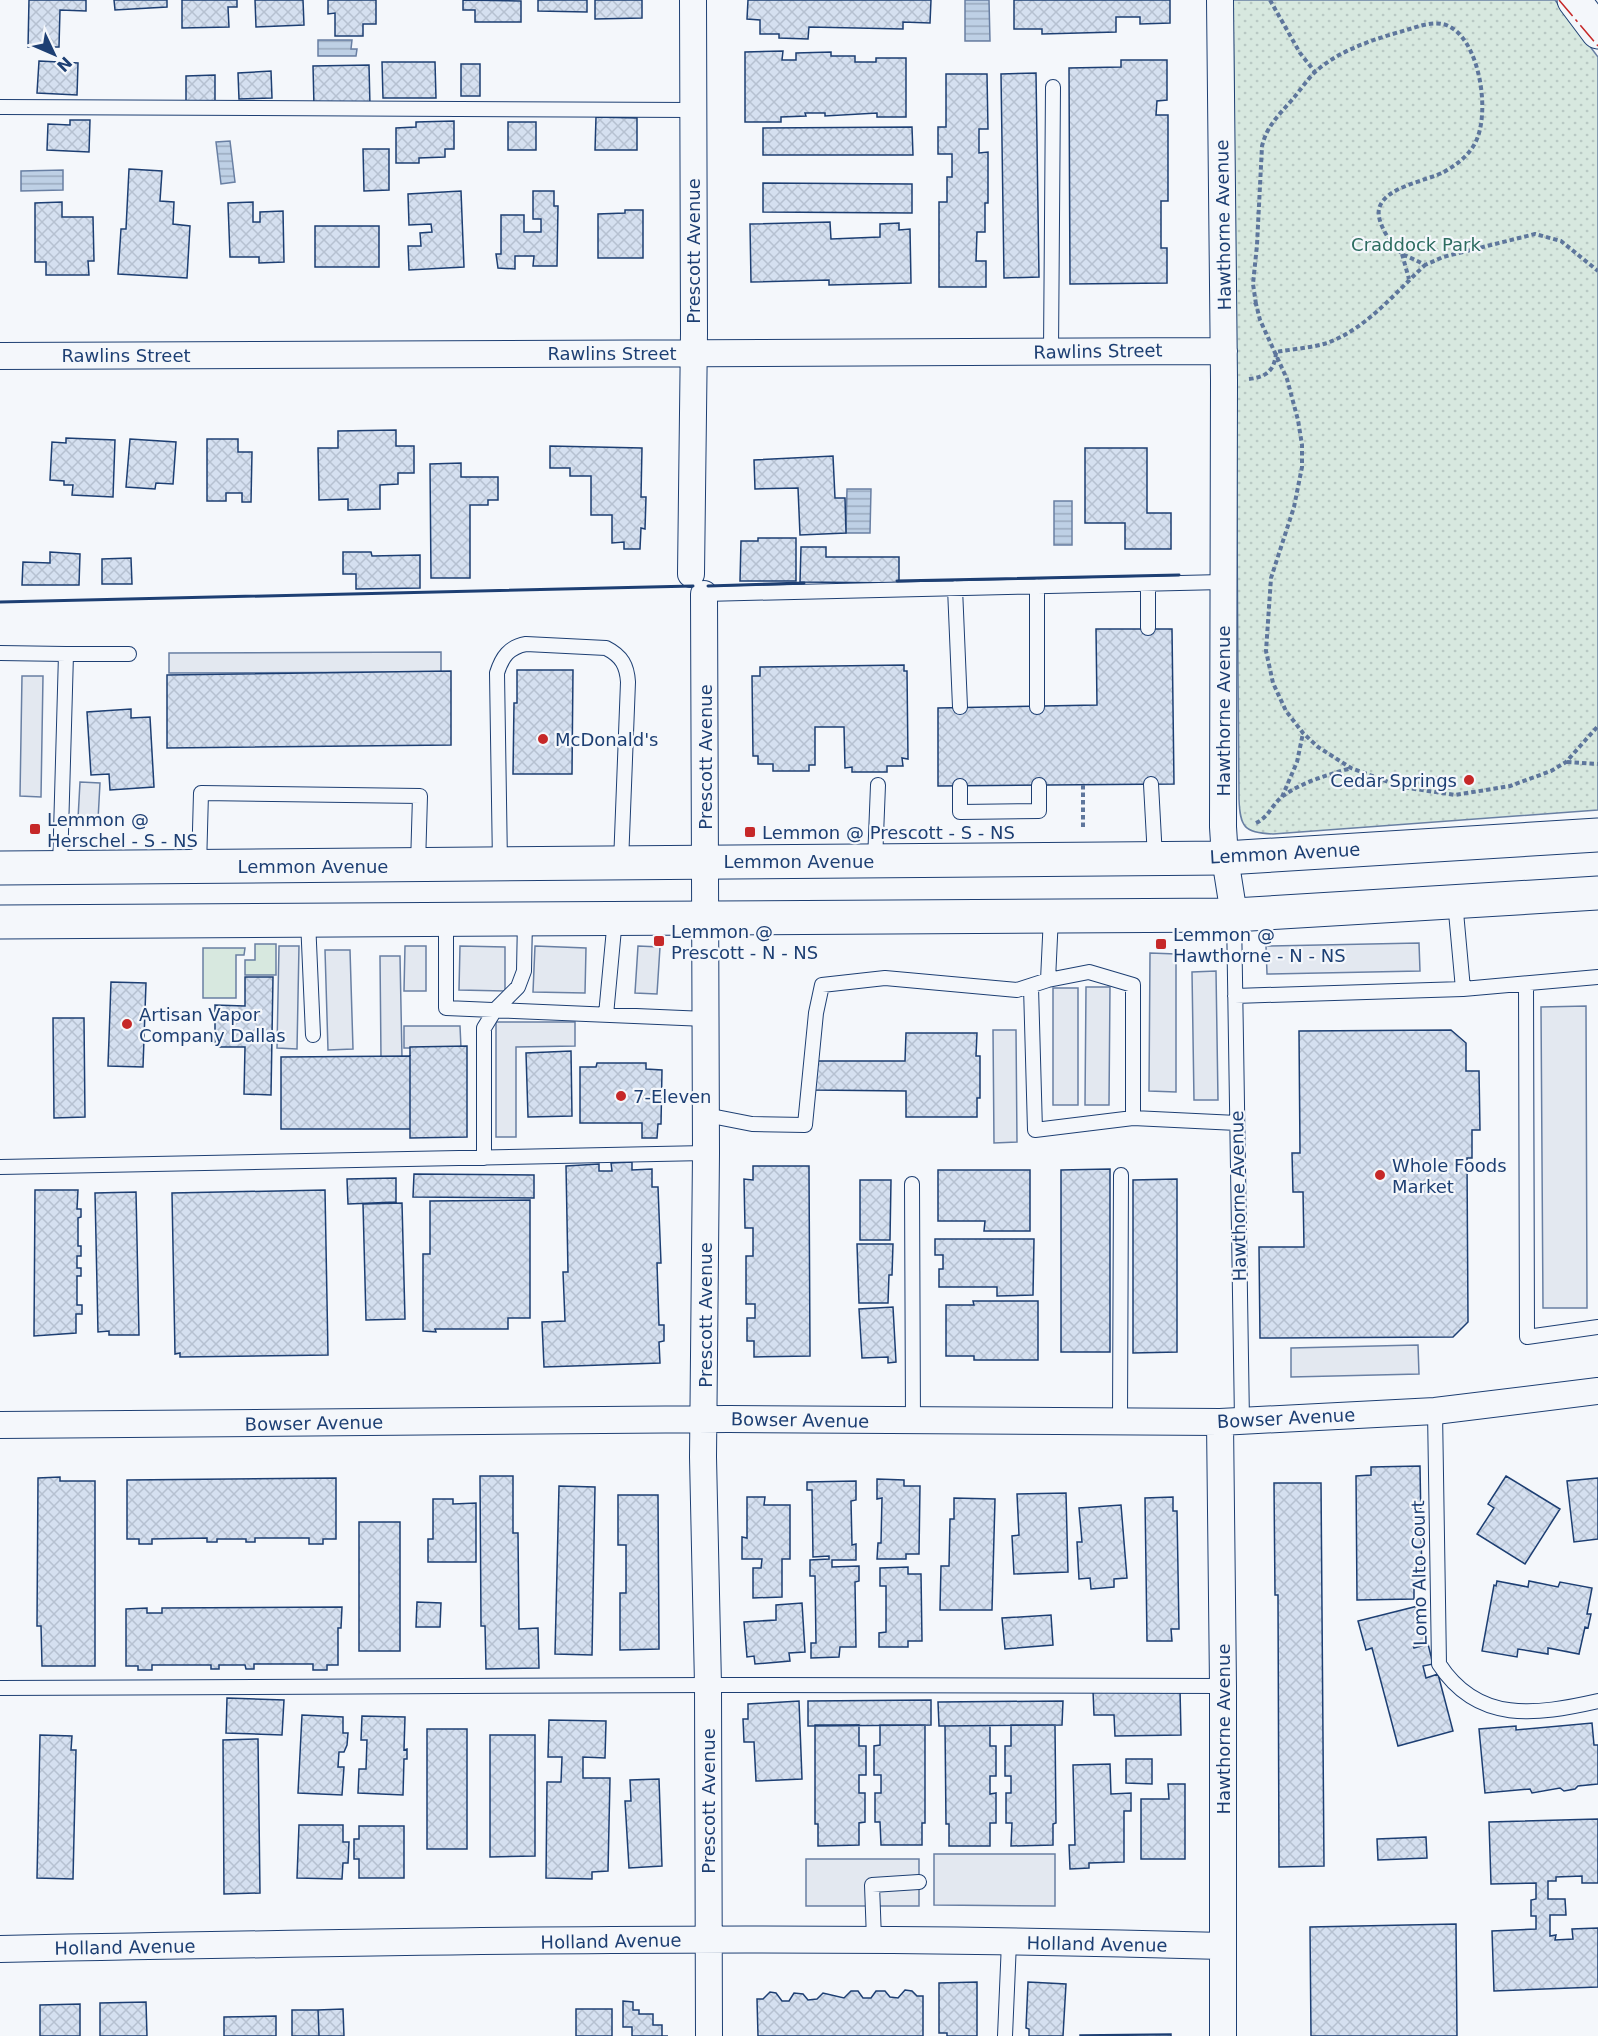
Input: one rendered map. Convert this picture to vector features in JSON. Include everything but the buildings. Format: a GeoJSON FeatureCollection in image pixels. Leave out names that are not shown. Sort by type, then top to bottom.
{"type":"FeatureCollection","features":[{"type":"Feature","properties":{"kind":"main road"},"geometry":{"type":"LineString","coordinates":[[1574,0],[1598,32]]}},
{"type":"Feature","properties":{"kind":"main road","name":"Lemmon Avenue"},"geometry":{"type":"LineString","coordinates":[[0,868],[1224,858],[1598,835]]}},
{"type":"Feature","properties":{"kind":"main road"},"geometry":{"type":"LineString","coordinates":[[0,922],[1234,915],[1598,893]]}},
{"type":"Feature","properties":{"kind":"street","name":"Prescott Avenue"},"geometry":{"type":"LineString","coordinates":[[693,0],[693,353],[705,862],[704,1420],[710,2036]]}},
{"type":"Feature","properties":{"kind":"street","name":"Hawthorne Avenue"},"geometry":{"type":"LineString","coordinates":[[1220,0],[1224,351],[1224,858],[1234,915]]}},
{"type":"Feature","properties":{"kind":"street","name":"Rawlins Street"},"geometry":{"type":"LineString","coordinates":[[0,356],[1224,351]]}},
{"type":"Feature","properties":{"kind":"street","name":"Bowser Avenue"},"geometry":{"type":"LineString","coordinates":[[0,1425],[704,1420],[1231,1421],[1435,1411],[1598,1391]]}},
{"type":"Feature","properties":{"kind":"street","name":"Hawthorne Avenue"},"geometry":{"type":"LineString","coordinates":[[1223,2036],[1223,1686],[1231,1421]]}},
{"type":"Feature","properties":{"kind":"street","name":"Holland Avenue"},"geometry":{"type":"LineString","coordinates":[[0,1949],[709,1939],[1223,1946]]}},
{"type":"Feature","properties":{"kind":"lane"},"geometry":{"type":"LineString","coordinates":[[1051,352],[1053,87]]}},
{"type":"Feature","properties":{"kind":"lane"},"geometry":{"type":"LineString","coordinates":[[0,107],[693,110]]}},
{"type":"Feature","properties":{"kind":"lane"},"geometry":{"type":"LineString","coordinates":[[697,584],[955,588],[1223,582]]}},
{"type":"Feature","properties":{"kind":"lane"},"geometry":{"type":"LineString","coordinates":[[1148,583],[1148,628]]}},
{"type":"Feature","properties":{"kind":"lane"},"geometry":{"type":"LineString","coordinates":[[1037,586],[1037,707]]}},
{"type":"Feature","properties":{"kind":"lane"},"geometry":{"type":"LineString","coordinates":[[955,588],[960,707]]}},
{"type":"Feature","properties":{"kind":"lane"},"geometry":{"type":"LineString","coordinates":[[500,864],[496,673],[501,660],[508,652],[517,646],[526,644],[606,648],[616,653],[627,669],[621,863]]}},
{"type":"Feature","properties":{"kind":"lane"},"geometry":{"type":"LineString","coordinates":[[0,652],[129,654]]}},
{"type":"Feature","properties":{"kind":"lane"},"geometry":{"type":"LineString","coordinates":[[60,868],[66,654]]}},
{"type":"Feature","properties":{"kind":"lane"},"geometry":{"type":"LineString","coordinates":[[1151,784],[1155,858]]}},
{"type":"Feature","properties":{"kind":"lane"},"geometry":{"type":"LineString","coordinates":[[875,861],[878,785]]}},
{"type":"Feature","properties":{"kind":"lane"},"geometry":{"type":"LineString","coordinates":[[960,786],[960,812],[1040,811],[1039,785]]}},
{"type":"Feature","properties":{"kind":"lane"},"geometry":{"type":"LineString","coordinates":[[199,867],[201,793],[420,796],[418,865]]}},
{"type":"Feature","properties":{"kind":"lane"},"geometry":{"type":"LineString","coordinates":[[1455,901],[1463,989]]}},
{"type":"Feature","properties":{"kind":"lane","name":"Hawthorne Avenue"},"geometry":{"type":"LineString","coordinates":[[1231,1421],[1237,1123],[1234,915]]}},
{"type":"Feature","properties":{"kind":"lane"},"geometry":{"type":"LineString","coordinates":[[1048,980],[1051,916]]}},
{"type":"Feature","properties":{"kind":"lane"},"geometry":{"type":"LineString","coordinates":[[606,1015],[615,918]]}},
{"type":"Feature","properties":{"kind":"lane"},"geometry":{"type":"LineString","coordinates":[[446,919],[446,1008],[706,1019]]}},
{"type":"Feature","properties":{"kind":"lane"},"geometry":{"type":"LineString","coordinates":[[484,1158],[484,1028],[495,1010],[518,987],[524,971],[525,919]]}},
{"type":"Feature","properties":{"kind":"lane"},"geometry":{"type":"LineString","coordinates":[[308,920],[313,1035]]}},
{"type":"Feature","properties":{"kind":"lane"},"geometry":{"type":"LineString","coordinates":[[706,1115],[752,1124],[805,1125],[816,1013],[822,985],[885,978],[1017,990],[1048,980],[1089,972],[1133,985],[1133,1118]]}},
{"type":"Feature","properties":{"kind":"lane"},"geometry":{"type":"LineString","coordinates":[[1235,996],[1463,989],[1598,977]]}},
{"type":"Feature","properties":{"kind":"lane"},"geometry":{"type":"LineString","coordinates":[[1526,984],[1527,1337],[1598,1327]]}},
{"type":"Feature","properties":{"kind":"lane"},"geometry":{"type":"LineString","coordinates":[[1031,987],[1035,1130],[1133,1118],[1237,1123]]}},
{"type":"Feature","properties":{"kind":"lane"},"geometry":{"type":"LineString","coordinates":[[0,1167],[706,1154]]}},
{"type":"Feature","properties":{"kind":"lane"},"geometry":{"type":"LineString","coordinates":[[1120,1421],[1121,1175]]}},
{"type":"Feature","properties":{"kind":"lane"},"geometry":{"type":"LineString","coordinates":[[912,1184],[913,1422]]}},
{"type":"Feature","properties":{"kind":"lane","name":"Lomo Alto Court"},"geometry":{"type":"LineString","coordinates":[[1435,1411],[1439,1664],[1461,1691],[1481,1703],[1503,1711],[1535,1712],[1598,1701]]}},
{"type":"Feature","properties":{"kind":"lane"},"geometry":{"type":"LineString","coordinates":[[0,1688],[708,1685],[1223,1686]]}},
{"type":"Feature","properties":{"kind":"lane"},"geometry":{"type":"LineString","coordinates":[[874,1940],[872,1885],[919,1882]]}},
{"type":"Feature","properties":{"kind":"lane"},"geometry":{"type":"LineString","coordinates":[[1005,2036],[1009,1942]]}},
{"type":"Feature","properties":{"kind":"path"},"geometry":{"type":"LineString","coordinates":[[1270,0],[1300,53],[1315,72]]}},
{"type":"Feature","properties":{"kind":"path"},"geometry":{"type":"LineString","coordinates":[[1425,265],[1402,253],[1385,232],[1378,210],[1383,199],[1393,191],[1442,173],[1460,162],[1476,143],[1483,105],[1472,51],[1464,38],[1451,27],[1431,22],[1361,44],[1339,55],[1315,72],[1276,116],[1265,134],[1262,146],[1253,284],[1260,320],[1287,379],[1302,445],[1302,467],[1294,507],[1271,578],[1266,651],[1273,682],[1286,711],[1303,733],[1318,747],[1351,768],[1402,787],[1455,795],[1510,786],[1531,780],[1566,762],[1598,726]]}},
{"type":"Feature","properties":{"kind":"path"},"geometry":{"type":"LineString","coordinates":[[1276,352],[1326,343],[1350,332],[1389,301],[1425,265],[1443,257],[1535,234],[1561,241],[1598,271]]}},
{"type":"Feature","properties":{"kind":"path"},"geometry":{"type":"LineString","coordinates":[[1402,253],[1409,280]]}},
{"type":"Feature","properties":{"kind":"path"},"geometry":{"type":"LineString","coordinates":[[1250,306],[1256,304]]}},
{"type":"Feature","properties":{"kind":"path"},"geometry":{"type":"LineString","coordinates":[[1250,379],[1259,378],[1272,369],[1276,352]]}},
{"type":"Feature","properties":{"kind":"path"},"geometry":{"type":"LineString","coordinates":[[1251,826],[1264,819],[1282,797],[1297,762],[1303,733]]}},
{"type":"Feature","properties":{"kind":"path"},"geometry":{"type":"LineString","coordinates":[[1566,762],[1598,764]]}},
{"type":"Feature","properties":{"kind":"path"},"geometry":{"type":"LineString","coordinates":[[1282,797],[1317,778],[1351,768]]}},
{"type":"Feature","properties":{"kind":"path"},"geometry":{"type":"LineString","coordinates":[[1083,785],[1083,829]]}},
{"type":"Feature","properties":{"kind":"green space","name":"Craddock Park"},"geometry":{"type":"Polygon","coordinates":[[[1233,0],[1555,0],[1598,57],[1598,810],[1273,834],[1250,830],[1243,822],[1239,799],[1233,0]]]}},
{"type":"Feature","properties":{"kind":"green space"},"geometry":{"type":"Polygon","coordinates":[[[255,944],[276,944],[276,975],[245,975],[245,960],[255,960],[255,944]]]}},
{"type":"Feature","properties":{"kind":"green space"},"geometry":{"type":"Polygon","coordinates":[[[203,948],[245,948],[244,955],[236,955],[236,998],[203,998],[203,948]]]}},
{"type":"Feature","properties":{"kind":"shaded area"},"geometry":{"type":"Polygon","coordinates":[[[441,652],[441,672],[169,673],[169,653],[441,652]]]}},
{"type":"Feature","properties":{"kind":"shaded area"},"geometry":{"type":"Polygon","coordinates":[[[22,676],[43,676],[41,797],[20,796],[22,676]]]}},
{"type":"Feature","properties":{"kind":"shaded area"},"geometry":{"type":"Polygon","coordinates":[[[80,782],[100,783],[98,820],[78,819],[80,782]]]}},
{"type":"Feature","properties":{"kind":"shaded area"},"geometry":{"type":"Polygon","coordinates":[[[1419,943],[1420,971],[1267,974],[1266,946],[1419,943]]]}},
{"type":"Feature","properties":{"kind":"shaded area"},"geometry":{"type":"Polygon","coordinates":[[[279,946],[299,946],[297,1049],[277,1048],[279,946]]]}},
{"type":"Feature","properties":{"kind":"shaded area"},"geometry":{"type":"Polygon","coordinates":[[[405,946],[426,946],[426,991],[404,991],[405,946]]]}},
{"type":"Feature","properties":{"kind":"shaded area"},"geometry":{"type":"Polygon","coordinates":[[[460,946],[505,947],[505,991],[459,990],[460,946]]]}},
{"type":"Feature","properties":{"kind":"shaded area"},"geometry":{"type":"Polygon","coordinates":[[[535,946],[586,948],[585,993],[533,992],[535,946]]]}},
{"type":"Feature","properties":{"kind":"shaded area"},"geometry":{"type":"Polygon","coordinates":[[[638,946],[660,947],[657,994],[635,993],[638,946]]]}},
{"type":"Feature","properties":{"kind":"shaded area"},"geometry":{"type":"Polygon","coordinates":[[[325,950],[350,950],[353,1049],[328,1050],[325,950]]]}},
{"type":"Feature","properties":{"kind":"shaded area"},"geometry":{"type":"Polygon","coordinates":[[[1150,953],[1176,954],[1176,1092],[1149,1091],[1150,953]]]}},
{"type":"Feature","properties":{"kind":"shaded area"},"geometry":{"type":"Polygon","coordinates":[[[380,956],[400,956],[402,1058],[381,1058],[380,956]]]}},
{"type":"Feature","properties":{"kind":"shaded area"},"geometry":{"type":"Polygon","coordinates":[[[1216,971],[1218,1100],[1194,1100],[1192,972],[1216,971]]]}},
{"type":"Feature","properties":{"kind":"shaded area"},"geometry":{"type":"Polygon","coordinates":[[[1086,987],[1110,987],[1109,1105],[1085,1105],[1086,987]]]}},
{"type":"Feature","properties":{"kind":"shaded area"},"geometry":{"type":"Polygon","coordinates":[[[1053,988],[1078,988],[1078,1105],[1053,1105],[1053,988]]]}},
{"type":"Feature","properties":{"kind":"shaded area"},"geometry":{"type":"Polygon","coordinates":[[[1586,1006],[1587,1308],[1543,1308],[1541,1007],[1586,1006]]]}},
{"type":"Feature","properties":{"kind":"shaded area"},"geometry":{"type":"Polygon","coordinates":[[[496,1022],[575,1022],[575,1046],[516,1047],[516,1137],[496,1137],[496,1022]]]}},
{"type":"Feature","properties":{"kind":"shaded area"},"geometry":{"type":"Polygon","coordinates":[[[404,1026],[460,1026],[461,1048],[404,1048],[404,1026]]]}},
{"type":"Feature","properties":{"kind":"shaded area"},"geometry":{"type":"Polygon","coordinates":[[[993,1030],[1016,1030],[1017,1142],[994,1143],[993,1030]]]}},
{"type":"Feature","properties":{"kind":"shaded area"},"geometry":{"type":"Polygon","coordinates":[[[1418,1345],[1419,1374],[1291,1377],[1291,1348],[1418,1345]]]}},
{"type":"Feature","properties":{"kind":"shaded area"},"geometry":{"type":"Polygon","coordinates":[[[934,1854],[1055,1854],[1055,1906],[934,1905],[934,1854]]]}},
{"type":"Feature","properties":{"kind":"shaded area"},"geometry":{"type":"Polygon","coordinates":[[[806,1859],[919,1859],[919,1906],[806,1906],[806,1859]]]}},
{"type":"Feature","properties":{"kind":"water"},"geometry":{"type":"Polygon","coordinates":[[[965,0],[989,0],[990,41],[965,41],[965,0]]]}},
{"type":"Feature","properties":{"kind":"water"},"geometry":{"type":"Polygon","coordinates":[[[318,40],[352,40],[351,49],[357,49],[356,56],[318,56],[318,40]]]}},
{"type":"Feature","properties":{"kind":"water"},"geometry":{"type":"Polygon","coordinates":[[[230,141],[235,182],[221,184],[216,142],[230,141]]]}},
{"type":"Feature","properties":{"kind":"water"},"geometry":{"type":"Polygon","coordinates":[[[63,170],[63,190],[21,191],[21,171],[63,170]]]}},
{"type":"Feature","properties":{"kind":"water"},"geometry":{"type":"Polygon","coordinates":[[[847,489],[871,489],[870,533],[846,533],[847,489]]]}},
{"type":"Feature","properties":{"kind":"water"},"geometry":{"type":"Polygon","coordinates":[[[1054,501],[1072,501],[1072,545],[1054,545],[1054,501]]]}},
{"type":"Feature","properties":{"kind":"wall"},"geometry":{"type":"LineString","coordinates":[[897,581],[1179,575]]}},
{"type":"Feature","properties":{"kind":"wall"},"geometry":{"type":"LineString","coordinates":[[708,586],[804,583]]}},
{"type":"Feature","properties":{"kind":"wall"},"geometry":{"type":"LineString","coordinates":[[0,602],[693,586]]}},
{"type":"Feature","properties":{"kind":"power"},"geometry":{"type":"LineString","coordinates":[[1559,0],[1598,46]]}},
{"type":"Feature","properties":{"kind":"place","name":"McDonald's"},"geometry":{"type":"Point","coordinates":[543,739]}},
{"type":"Feature","properties":{"kind":"place","name":"Cedar Springs"},"geometry":{"type":"Point","coordinates":[1469,780]}},
{"type":"Feature","properties":{"kind":"place","name":"Lemmon @ Herschel - S - NS"},"geometry":{"type":"Point","coordinates":[35,829]}},
{"type":"Feature","properties":{"kind":"place","name":"Lemmon @ Prescott - S - NS"},"geometry":{"type":"Point","coordinates":[750,832]}},
{"type":"Feature","properties":{"kind":"place","name":"Lemmon @ Prescott - N - NS"},"geometry":{"type":"Point","coordinates":[659,941]}},
{"type":"Feature","properties":{"kind":"place","name":"Lemmon @ Hawthorne - N - NS"},"geometry":{"type":"Point","coordinates":[1161,944]}},
{"type":"Feature","properties":{"kind":"place","name":"Artisan Vapor Company Dallas"},"geometry":{"type":"Point","coordinates":[127,1024]}},
{"type":"Feature","properties":{"kind":"place","name":"7-Eleven"},"geometry":{"type":"Point","coordinates":[621,1096]}},
{"type":"Feature","properties":{"kind":"place","name":"Whole Foods Market"},"geometry":{"type":"Point","coordinates":[1380,1175]}}]}
